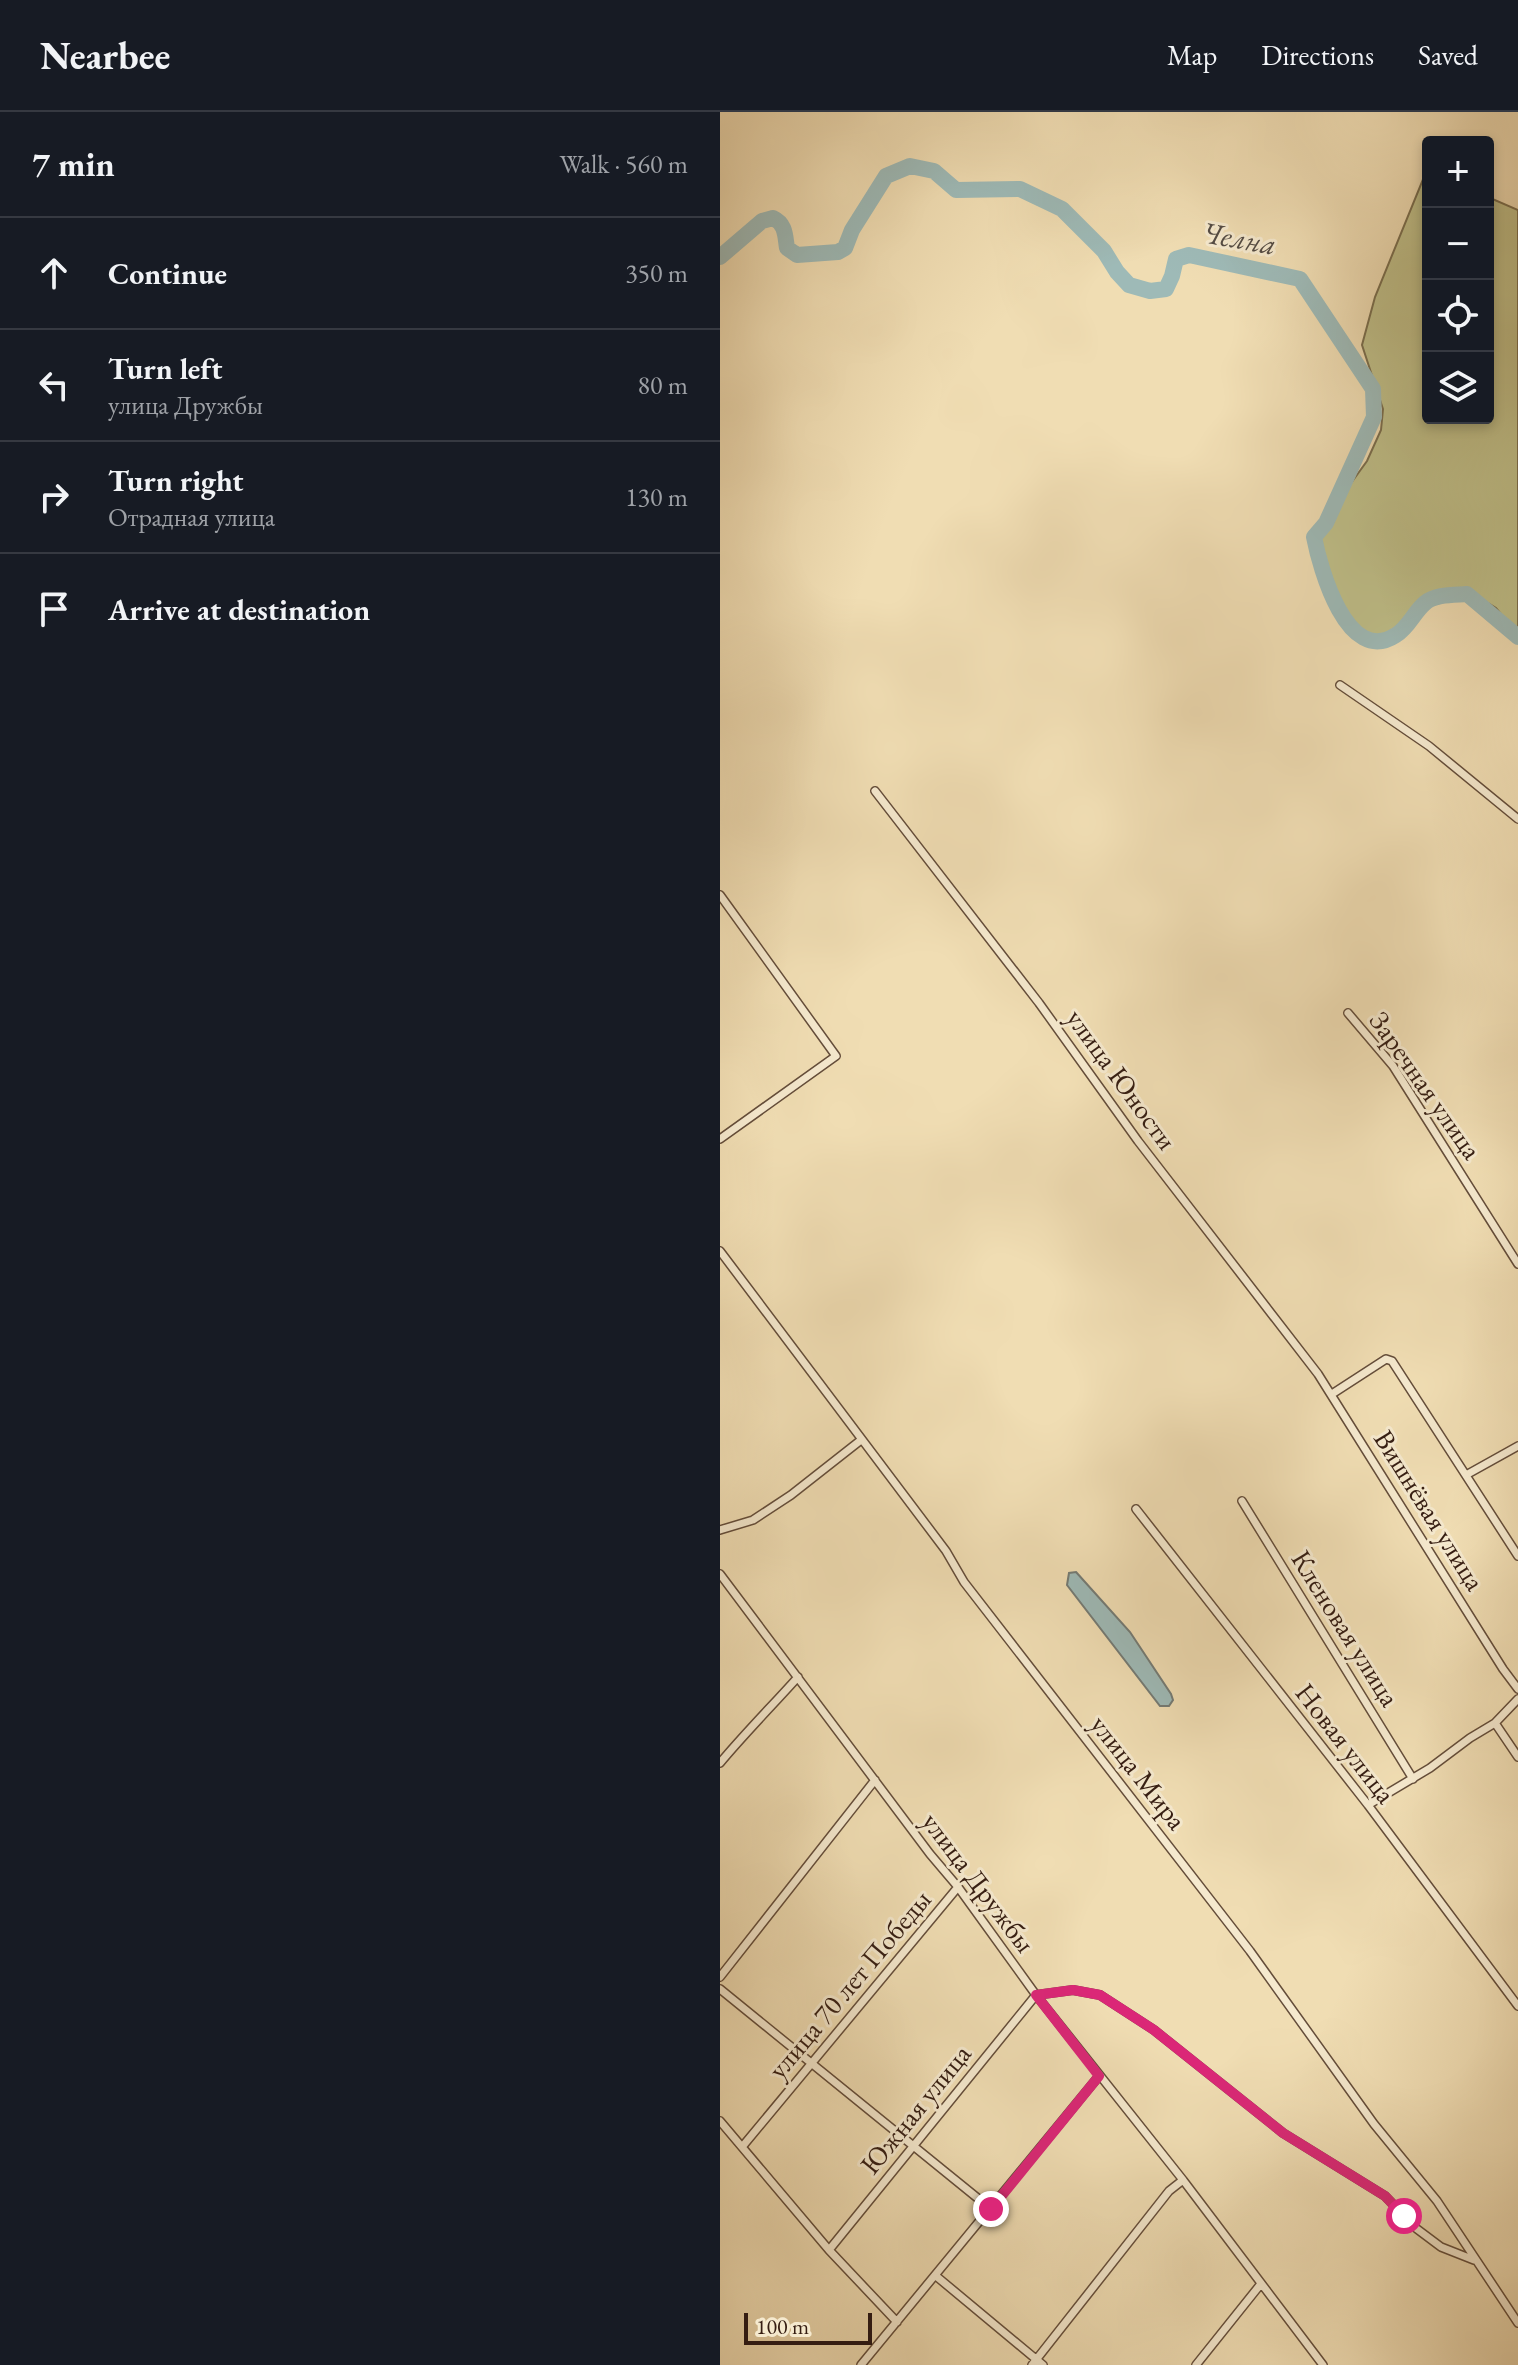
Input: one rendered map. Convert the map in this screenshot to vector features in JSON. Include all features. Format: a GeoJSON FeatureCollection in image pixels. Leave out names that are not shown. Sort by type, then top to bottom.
{"type":"FeatureCollection","features":[{"type":"Feature","properties":{"kind":"street"},"geometry":{"type":"LineString","coordinates":[[1340,685],[1429,746],[1518,819]]}},
{"type":"Feature","properties":{"kind":"street","name":"улица Юности"},"geometry":{"type":"LineString","coordinates":[[875,791],[1039,1003],[1138,1141],[1332,1394]]}},
{"type":"Feature","properties":{"kind":"street"},"geometry":{"type":"LineString","coordinates":[[720,895],[836,1056],[720,1139]]}},
{"type":"Feature","properties":{"kind":"street","name":"Заречная улица"},"geometry":{"type":"LineString","coordinates":[[1348,1013],[1393,1066],[1518,1264]]}},
{"type":"Feature","properties":{"kind":"street","name":"улица Мира"},"geometry":{"type":"LineString","coordinates":[[720,1251],[946,1551],[974,1594],[1250,1951],[1374,2124],[1437,2201],[1518,2323]]}},
{"type":"Feature","properties":{"kind":"street"},"geometry":{"type":"LineString","coordinates":[[1332,1394],[1389,1359],[1518,1556]]}},
{"type":"Feature","properties":{"kind":"street","name":"Вишнёвая улица"},"geometry":{"type":"LineString","coordinates":[[1332,1394],[1518,1689]]}},
{"type":"Feature","properties":{"kind":"street"},"geometry":{"type":"LineString","coordinates":[[720,1530],[753,1520],[791,1495],[861,1440]]}},
{"type":"Feature","properties":{"kind":"street"},"geometry":{"type":"LineString","coordinates":[[1466,1475],[1518,1446]]}},
{"type":"Feature","properties":{"kind":"street","name":"Кленовая улица"},"geometry":{"type":"LineString","coordinates":[[1242,1501],[1413,1779]]}},
{"type":"Feature","properties":{"kind":"street","name":"Новая улица"},"geometry":{"type":"LineString","coordinates":[[1136,1509],[1368,1805],[1518,2006]]}},
{"type":"Feature","properties":{"kind":"street","name":"улица Дружбы"},"geometry":{"type":"LineString","coordinates":[[720,1574],[958,1887],[1036,1995],[1183,2180],[1323,2365]]}},
{"type":"Feature","properties":{"kind":"street"},"geometry":{"type":"LineString","coordinates":[[720,1763],[798,1677]]}},
{"type":"Feature","properties":{"kind":"street"},"geometry":{"type":"LineString","coordinates":[[1368,1805],[1413,1779],[1495,1723],[1518,1699]]}},
{"type":"Feature","properties":{"kind":"street"},"geometry":{"type":"LineString","coordinates":[[1495,1723],[1518,1757]]}},
{"type":"Feature","properties":{"kind":"street"},"geometry":{"type":"LineString","coordinates":[[720,1977],[875,1780]]}},
{"type":"Feature","properties":{"kind":"street","name":"улица 70 лет Победы"},"geometry":{"type":"LineString","coordinates":[[742,2147],[958,1887]]}},
{"type":"Feature","properties":{"kind":"street"},"geometry":{"type":"LineString","coordinates":[[720,1989],[991,2209]]}},
{"type":"Feature","properties":{"kind":"street"},"geometry":{"type":"LineString","coordinates":[[1036,1995],[1073,1990],[1100,1995],[1154,2030],[1283,2133],[1385,2196],[1417,2229],[1441,2247],[1476,2261]]}},
{"type":"Feature","properties":{"kind":"street","name":"Южная улица"},"geometry":{"type":"LineString","coordinates":[[829,2250],[1036,1995]]}},
{"type":"Feature","properties":{"kind":"street"},"geometry":{"type":"LineString","coordinates":[[861,2365],[1099,2076]]}},
{"type":"Feature","properties":{"kind":"street"},"geometry":{"type":"LineString","coordinates":[[720,2121],[829,2250],[897,2322]]}},
{"type":"Feature","properties":{"kind":"street"},"geometry":{"type":"LineString","coordinates":[[936,2276],[1037,2363],[1169,2191],[1183,2180]]}},
{"type":"Feature","properties":{"kind":"street"},"geometry":{"type":"LineString","coordinates":[[1196,2365],[1260,2285]]}},
{"type":"Feature","properties":{"kind":"green space"},"geometry":{"type":"Polygon","coordinates":[[[1422,182],[1422,424],[1494,424],[1494,200],[1518,210],[1518,635],[1496,608],[1478,597],[1463,597],[1428,606],[1403,636],[1375,640],[1349,621],[1318,556],[1316,536],[1326,532],[1333,523],[1346,490],[1367,461],[1381,430],[1383,409],[1362,345],[1375,297],[1422,182]]]}},
{"type":"Feature","properties":{"kind":"water"},"geometry":{"type":"Polygon","coordinates":[[[1076,1572],[1130,1632],[1171,1694],[1173,1700],[1169,1706],[1160,1706],[1067,1585],[1069,1573],[1076,1572]]]}},
{"type":"Feature","properties":{"kind":"waterway","name":"Челна"},"geometry":{"type":"LineString","coordinates":[[720,257],[762,221],[773,218],[783,227],[787,248],[797,255],[838,252],[845,248],[852,230],[886,176],[910,166],[934,171],[956,190],[1020,189],[1062,209],[1104,251],[1129,285],[1150,291],[1166,289],[1176,259],[1189,255],[1300,279],[1373,389],[1374,417],[1326,523],[1314,537],[1322,570],[1339,610],[1363,638],[1379,641],[1401,632],[1429,600],[1467,594],[1518,637]]}},
{"type":"Feature","properties":{"kind":"route"},"geometry":{"type":"LineString","coordinates":[[991,2209],[1099,2076],[1036,1995],[1073,1990],[1100,1995],[1154,2030],[1283,2133],[1385,2196],[1404,2216]]}}]}
